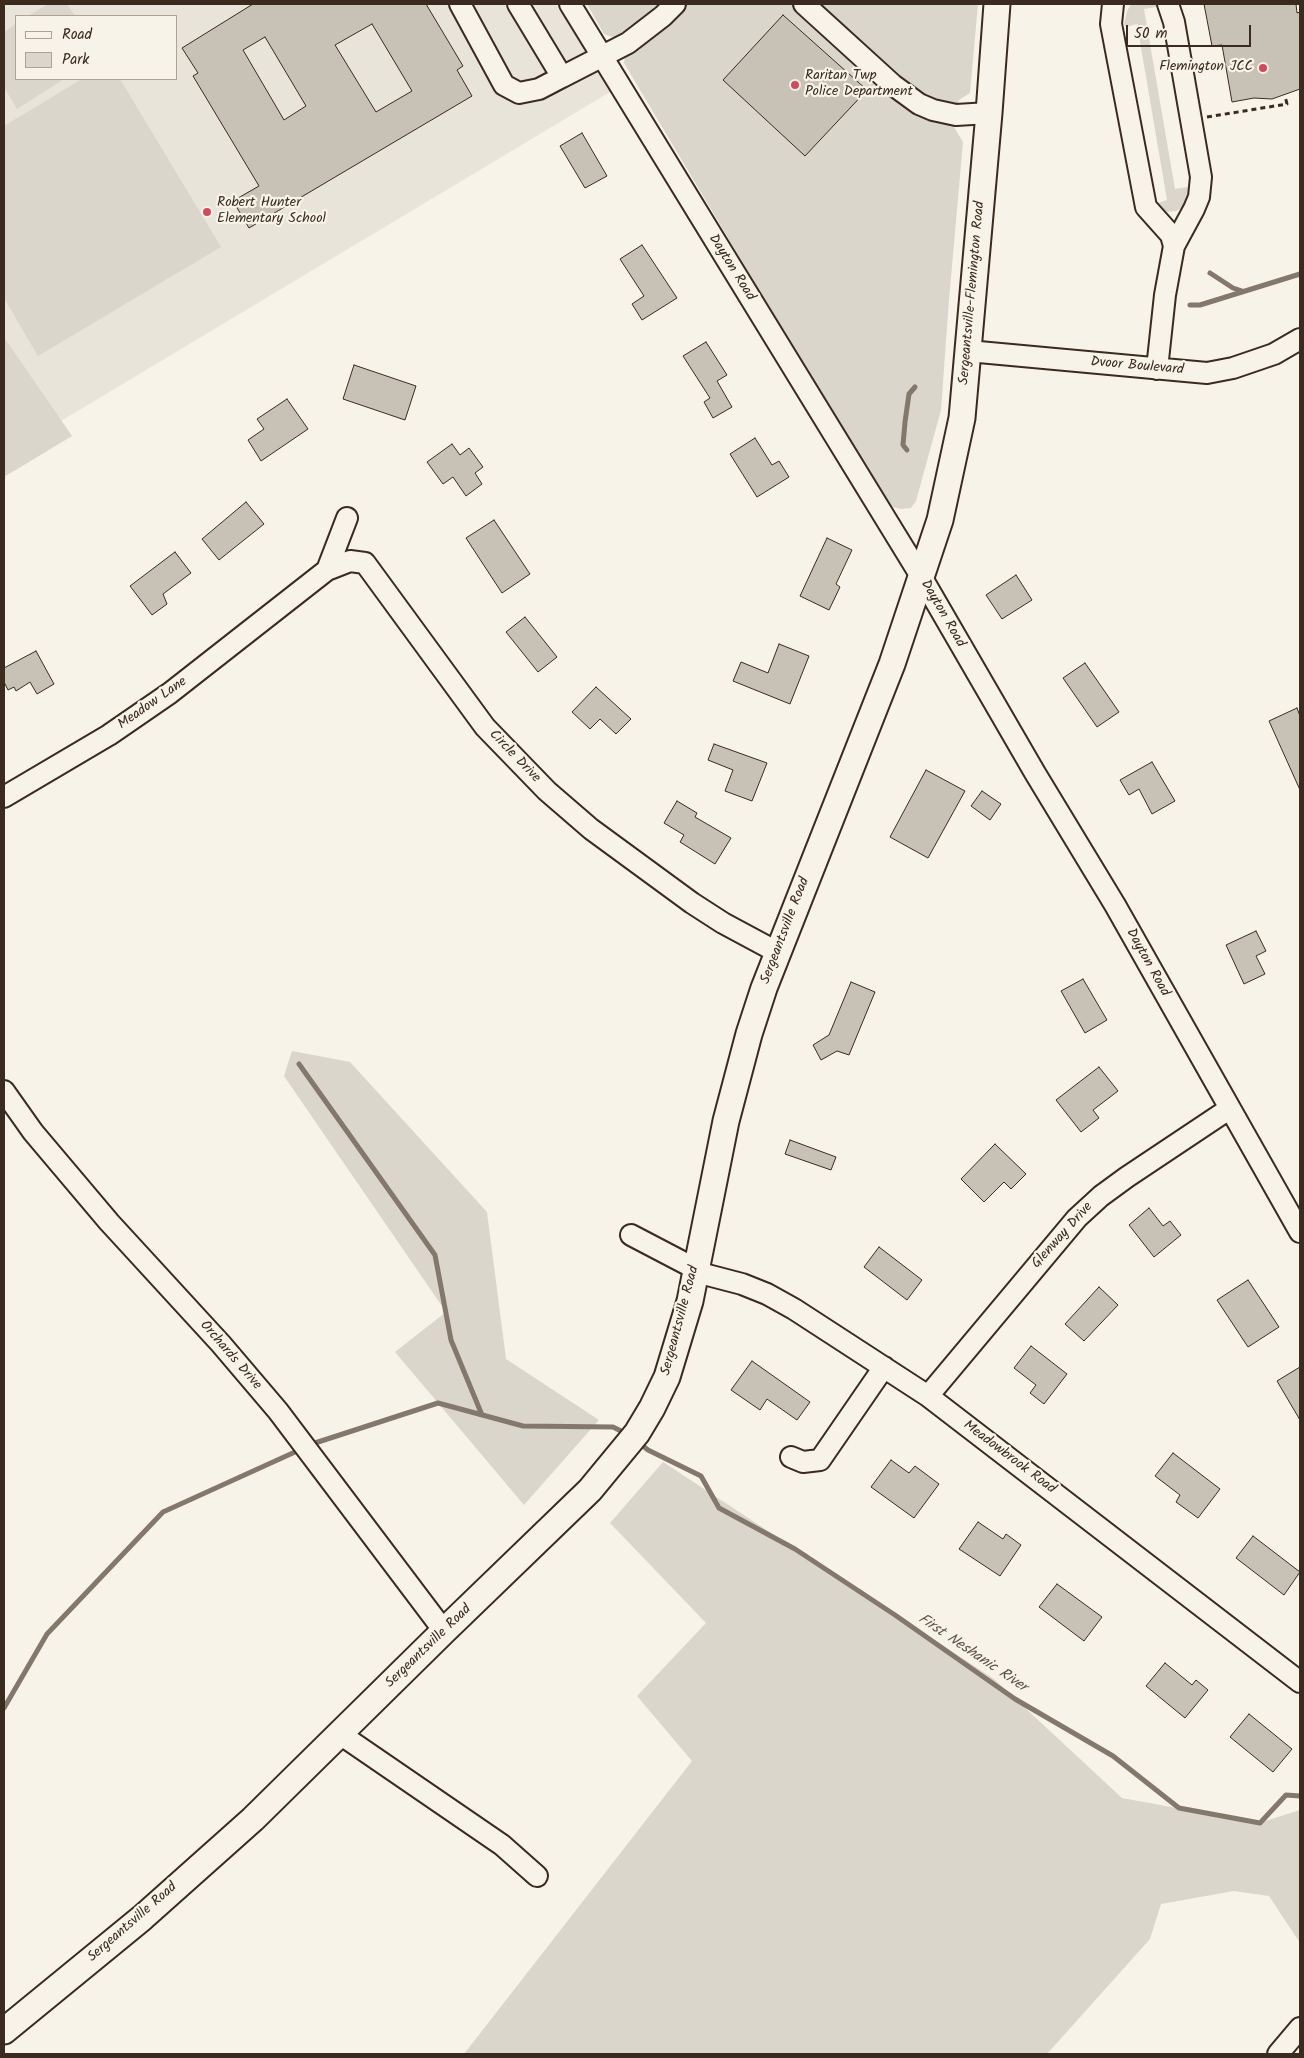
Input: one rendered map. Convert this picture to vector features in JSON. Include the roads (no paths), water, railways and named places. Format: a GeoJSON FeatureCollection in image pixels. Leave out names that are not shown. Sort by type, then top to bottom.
{"type":"FeatureCollection","features":[{"type":"Feature","properties":{"kind":"main road","name":"Sergeantsville-Flemington Road"},"geometry":{"type":"LineString","coordinates":[[922,578],[940,520],[962,418],[997,4]]}},
{"type":"Feature","properties":{"kind":"main road","name":"Sergeantsville Road"},"geometry":{"type":"LineString","coordinates":[[4,2031],[144,1916],[253,1819],[444,1630],[590,1490],[637,1433],[667,1377],[690,1301],[726,1121],[749,1034],[778,952],[892,664],[922,578]]}},
{"type":"Feature","properties":{"kind":"street"},"geometry":{"type":"LineString","coordinates":[[460,4],[504,85],[519,93],[540,90],[628,43],[663,16],[675,4]]}},
{"type":"Feature","properties":{"kind":"street"},"geometry":{"type":"LineString","coordinates":[[518,4],[562,77]]}},
{"type":"Feature","properties":{"kind":"street","name":"Dayton Road"},"geometry":{"type":"LineString","coordinates":[[570,4],[922,578],[1035,773],[1115,905],[1230,1109],[1293,1203],[1300,1232]]}},
{"type":"Feature","properties":{"kind":"street"},"geometry":{"type":"LineString","coordinates":[[804,4],[893,85],[919,104],[933,110],[956,115],[989,113]]}},
{"type":"Feature","properties":{"kind":"street"},"geometry":{"type":"LineString","coordinates":[[1113,4],[1111,24],[1146,207],[1171,235],[1174,246]]}},
{"type":"Feature","properties":{"kind":"street"},"geometry":{"type":"LineString","coordinates":[[1158,369],[1165,295],[1174,246],[1194,209],[1199,196],[1201,177],[1174,22],[1168,4]]}},
{"type":"Feature","properties":{"kind":"street","name":"Dvoor Boulevard"},"geometry":{"type":"LineString","coordinates":[[968,351],[1207,373],[1233,368],[1274,354],[1300,339]]}},
{"type":"Feature","properties":{"kind":"street"},"geometry":{"type":"LineString","coordinates":[[328,570],[346,518]]}},
{"type":"Feature","properties":{"kind":"street","name":"Circle Drive"},"geometry":{"type":"LineString","coordinates":[[292,598],[328,570],[350,561],[365,563],[485,727],[547,790],[591,829],[692,903],[723,923],[778,952]]}},
{"type":"Feature","properties":{"kind":"street","name":"Meadow Lane"},"geometry":{"type":"LineString","coordinates":[[4,798],[109,735],[170,693],[292,598]]}},
{"type":"Feature","properties":{"kind":"street","name":"Orchards Drive"},"geometry":{"type":"LineString","coordinates":[[4,1091],[33,1132],[109,1222],[221,1344],[278,1411],[444,1630]]}},
{"type":"Feature","properties":{"kind":"street","name":"Glenway Drive"},"geometry":{"type":"LineString","coordinates":[[928,1396],[1077,1218],[1127,1176],[1230,1109]]}},
{"type":"Feature","properties":{"kind":"street","name":"Meadowbrook Road"},"geometry":{"type":"LineString","coordinates":[[632,1235],[696,1270],[767,1294],[794,1309],[928,1396],[1300,1682]]}},
{"type":"Feature","properties":{"kind":"street"},"geometry":{"type":"LineString","coordinates":[[791,1457],[803,1462],[820,1460],[884,1367]]}},
{"type":"Feature","properties":{"kind":"street"},"geometry":{"type":"LineString","coordinates":[[340,1734],[502,1845],[538,1876]]}},
{"type":"Feature","properties":{"kind":"street"},"geometry":{"type":"LineString","coordinates":[[1278,2054],[1300,2028]]}},
{"type":"Feature","properties":{"kind":"waterway"},"geometry":{"type":"LineString","coordinates":[[1210,273],[1233,288],[1242,291]]}},
{"type":"Feature","properties":{"kind":"waterway"},"geometry":{"type":"LineString","coordinates":[[1190,305],[1200,305],[1300,274]]}},
{"type":"Feature","properties":{"kind":"waterway"},"geometry":{"type":"LineString","coordinates":[[907,450],[903,445],[905,422],[909,394],[915,387]]}},
{"type":"Feature","properties":{"kind":"waterway"},"geometry":{"type":"LineString","coordinates":[[299,1064],[435,1255],[451,1340],[482,1415]]}},
{"type":"Feature","properties":{"kind":"waterway"},"geometry":{"type":"LineString","coordinates":[[315,1443],[438,1403],[523,1426],[613,1427],[623,1432]]}},
{"type":"Feature","properties":{"kind":"waterway","name":"First Neshanic River"},"geometry":{"type":"LineString","coordinates":[[643,1446],[701,1476],[719,1508],[795,1549],[895,1615],[1015,1699],[1113,1756],[1179,1808],[1260,1823],[1286,1795],[1300,1796]]}},
{"type":"Feature","properties":{"kind":"waterway"},"geometry":{"type":"LineString","coordinates":[[4,1708],[47,1634],[163,1512],[295,1452]]}},
{"type":"Feature","properties":{"kind":"place","name":"Flemington JCC"},"geometry":{"type":"Point","coordinates":[1263,68]}},
{"type":"Feature","properties":{"kind":"place","name":"Raritan Twp Police Department"},"geometry":{"type":"Point","coordinates":[795,85]}},
{"type":"Feature","properties":{"kind":"place","name":"Robert Hunter Elementary School"},"geometry":{"type":"Point","coordinates":[207,212]}}]}
